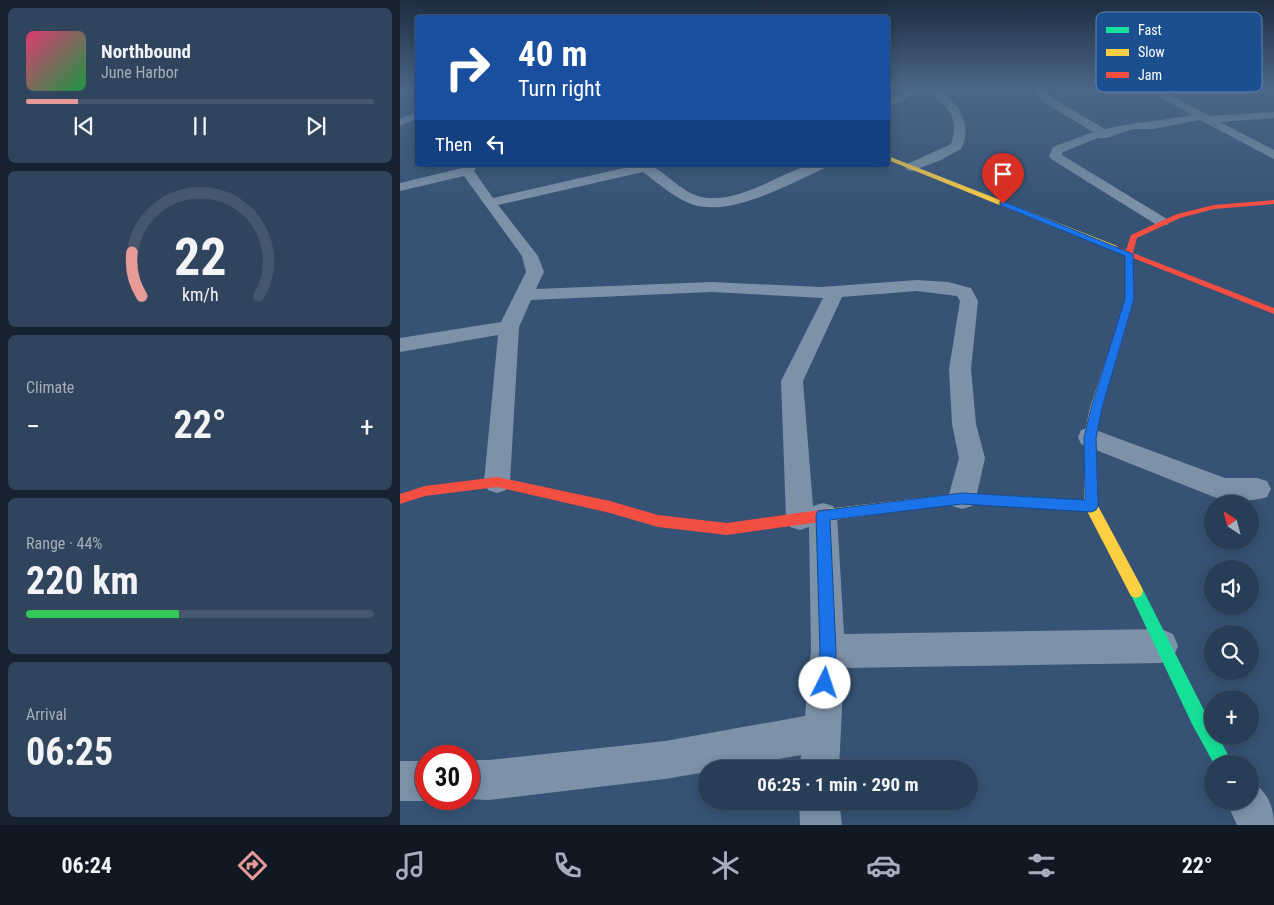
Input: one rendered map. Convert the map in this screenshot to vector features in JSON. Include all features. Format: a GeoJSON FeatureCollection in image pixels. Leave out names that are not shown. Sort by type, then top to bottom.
{"type":"FeatureCollection","features":[{"type":"Feature","properties":{"kind":"street"},"geometry":{"type":"LineString","coordinates":[[912,167],[937,157],[957,146],[961,128]]}},
{"type":"Feature","properties":{"kind":"street"},"geometry":{"type":"LineString","coordinates":[[1093,128],[1106,134]]}},
{"type":"Feature","properties":{"kind":"street"},"geometry":{"type":"LineString","coordinates":[[1128,128],[1106,134],[1094,135],[1057,150],[1055,156],[1162,222]]}},
{"type":"Feature","properties":{"kind":"street"},"geometry":{"type":"LineString","coordinates":[[1224,128],[1274,155]]}},
{"type":"Feature","properties":{"kind":"street"},"geometry":{"type":"LineString","coordinates":[[890,159],[1274,311]]}},
{"type":"Feature","properties":{"kind":"street"},"geometry":{"type":"LineString","coordinates":[[489,203],[641,168],[646,168],[699,202],[719,202],[739,199],[815,167]]}},
{"type":"Feature","properties":{"kind":"street"},"geometry":{"type":"LineString","coordinates":[[400,187],[469,168],[489,203],[530,256],[535,272],[509,327],[497,482]]}},
{"type":"Feature","properties":{"kind":"street"},"geometry":{"type":"LineString","coordinates":[[1219,755],[1161,646],[1140,599],[1091,506],[1090,438],[1099,399],[1130,299],[1129,254],[1134,237],[1177,216],[1214,207],[1274,202]]}},
{"type":"Feature","properties":{"kind":"street"},"geometry":{"type":"LineString","coordinates":[[525,295],[712,287],[835,292],[930,284],[964,292],[969,301],[960,369],[964,424],[972,458],[962,498]]}},
{"type":"Feature","properties":{"kind":"street"},"geometry":{"type":"LineString","coordinates":[[820,760],[828,651],[812,516],[792,381],[835,292]]}},
{"type":"Feature","properties":{"kind":"street"},"geometry":{"type":"LineString","coordinates":[[400,345],[509,327]]}},
{"type":"Feature","properties":{"kind":"street"},"geometry":{"type":"LineString","coordinates":[[1090,438],[1224,489],[1257,488]]}},
{"type":"Feature","properties":{"kind":"street"},"geometry":{"type":"LineString","coordinates":[[400,499],[425,492],[497,482],[610,507],[658,521],[727,529],[812,516],[962,498],[1091,506]]}},
{"type":"Feature","properties":{"kind":"street"},"geometry":{"type":"LineString","coordinates":[[828,651],[1161,646]]}},
{"type":"Feature","properties":{"kind":"street"},"geometry":{"type":"LineString","coordinates":[[480,780],[665,760],[822,732]]}},
{"type":"Feature","properties":{"kind":"street"},"geometry":{"type":"LineString","coordinates":[[400,781],[415,781]]}},
{"type":"Feature","properties":{"kind":"street"},"geometry":{"type":"LineString","coordinates":[[820,810],[821,825]]}},
{"type":"Feature","properties":{"kind":"street"},"geometry":{"type":"LineString","coordinates":[[1251,810],[1259,825]]}},
{"type":"Feature","properties":{"kind":"traffic: fast"},"geometry":{"type":"LineString","coordinates":[[1136,591],[1198,718],[1219,755]]}},
{"type":"Feature","properties":{"kind":"traffic: slow"},"geometry":{"type":"LineString","coordinates":[[890,159],[1114,248]]}},
{"type":"Feature","properties":{"kind":"traffic: slow"},"geometry":{"type":"LineString","coordinates":[[1129,273],[1130,299],[1096,408],[1090,437],[1091,506],[1136,591]]}},
{"type":"Feature","properties":{"kind":"traffic: slow"},"geometry":{"type":"LineString","coordinates":[[827,515],[962,498],[1091,506]]}},
{"type":"Feature","properties":{"kind":"traffic: jam"},"geometry":{"type":"LineString","coordinates":[[1129,273],[1129,254],[1134,237],[1177,216],[1214,207],[1274,202]]}},
{"type":"Feature","properties":{"kind":"traffic: jam"},"geometry":{"type":"LineString","coordinates":[[1114,248],[1274,311]]}},
{"type":"Feature","properties":{"kind":"traffic: jam"},"geometry":{"type":"LineString","coordinates":[[400,499],[425,491],[497,482],[610,507],[658,521],[727,529],[827,515]]}},
{"type":"Feature","properties":{"kind":"route"},"geometry":{"type":"LineString","coordinates":[[825,683],[828,651],[823,515],[962,498],[1091,506],[1090,438],[1096,408],[1130,299],[1129,254],[1003,204]]}}]}
